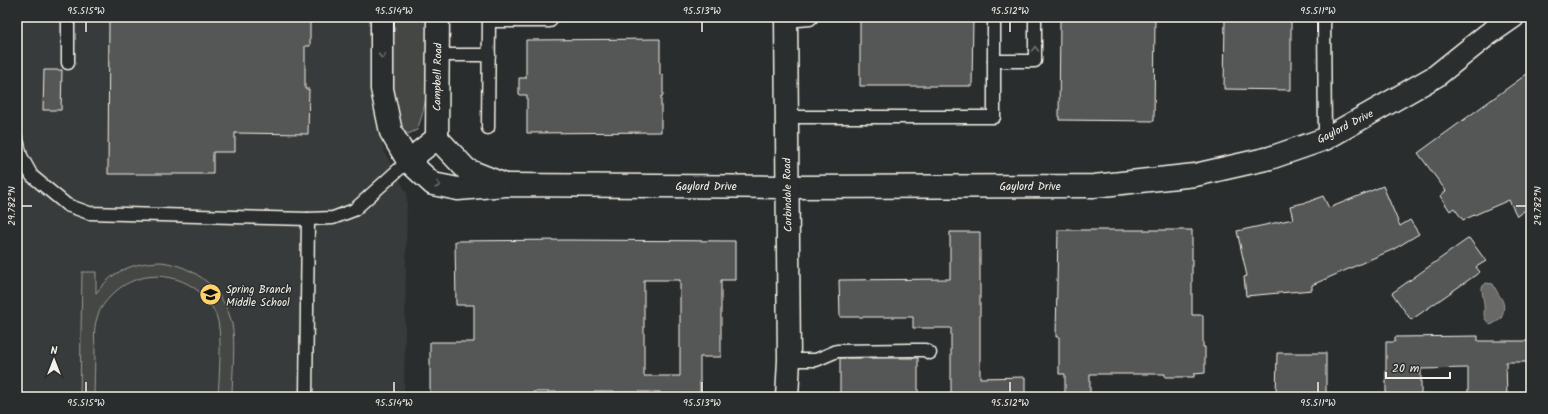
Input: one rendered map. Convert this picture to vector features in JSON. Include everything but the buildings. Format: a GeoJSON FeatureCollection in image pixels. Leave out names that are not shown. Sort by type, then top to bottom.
{"type":"FeatureCollection","features":[{"type":"Feature","properties":{"kind":"street"},"geometry":{"type":"LineString","coordinates":[[382,17],[382,89],[391,132],[408,161],[437,138]]}},
{"type":"Feature","properties":{"kind":"street","name":"Campbell Road"},"geometry":{"type":"LineString","coordinates":[[437,138],[438,17]]}},
{"type":"Feature","properties":{"kind":"street","name":"Gaylord Drive"},"geometry":{"type":"LineString","coordinates":[[408,161],[433,184],[458,189],[505,185],[787,187],[1094,186],[1195,175],[1270,158],[1325,139],[1436,76],[1513,17]]}},
{"type":"Feature","properties":{"kind":"street","name":"Corbindale Road"},"geometry":{"type":"LineString","coordinates":[[786,19],[789,360],[787,397]]}},
{"type":"Feature","properties":{"kind":"street","name":"Gaylord Drive"},"geometry":{"type":"LineString","coordinates":[[437,138],[467,170],[505,185]]}},
{"type":"Feature","properties":{"kind":"lane"},"geometry":{"type":"LineString","coordinates":[[68,17],[68,63]]}},
{"type":"Feature","properties":{"kind":"lane"},"geometry":{"type":"LineString","coordinates":[[488,128],[489,19],[550,21],[550,17]]}},
{"type":"Feature","properties":{"kind":"lane"},"geometry":{"type":"LineString","coordinates":[[786,19],[810,19],[812,17]]}},
{"type":"Feature","properties":{"kind":"lane"},"geometry":{"type":"LineString","coordinates":[[786,117],[994,117],[994,17]]}},
{"type":"Feature","properties":{"kind":"lane"},"geometry":{"type":"LineString","coordinates":[[994,61],[1035,60],[1035,17]]}},
{"type":"Feature","properties":{"kind":"lane"},"geometry":{"type":"LineString","coordinates":[[1324,17],[1325,139]]}},
{"type":"Feature","properties":{"kind":"lane"},"geometry":{"type":"LineString","coordinates":[[438,54],[489,55]]}},
{"type":"Feature","properties":{"kind":"lane"},"geometry":{"type":"LineString","coordinates":[[17,140],[21,156],[32,176],[67,205],[89,213],[308,219],[333,218],[354,210],[408,161]]}},
{"type":"Feature","properties":{"kind":"lane"},"geometry":{"type":"LineString","coordinates":[[306,397],[308,219]]}},
{"type":"Feature","properties":{"kind":"lane"},"geometry":{"type":"LineString","coordinates":[[789,360],[816,360],[837,351],[925,350],[930,353]]}},
{"type":"Feature","properties":{"kind":"shaded area","name":"Spring Branch Middle School"},"geometry":{"type":"Polygon","coordinates":[[[17,17],[372,17],[377,125],[385,153],[407,193],[404,397],[17,397],[17,17]]]}},
{"type":"Feature","properties":{"kind":"shaded area"},"geometry":{"type":"Polygon","coordinates":[[[389,17],[430,17],[429,74],[425,102],[417,130],[408,134],[402,130],[393,113],[389,17]]]}},
{"type":"Feature","properties":{"kind":"shaded area"},"geometry":{"type":"Polygon","coordinates":[[[161,262],[185,268],[206,281],[215,290],[228,311],[232,324],[234,350],[232,397],[218,397],[220,355],[218,322],[208,300],[196,289],[182,281],[168,277],[152,276],[137,279],[122,286],[102,307],[96,322],[94,336],[94,397],[80,397],[82,272],[96,272],[96,293],[117,273],[124,269],[141,264],[161,262]]]}},
{"type":"Feature","properties":{"kind":"shaded area"},"geometry":{"type":"Polygon","coordinates":[[[1486,283],[1493,284],[1502,300],[1504,308],[1501,319],[1491,325],[1484,316],[1482,287],[1486,283]]]}},
{"type":"Feature","properties":{"kind":"place","name":"Spring Branch Middle School"},"geometry":{"type":"Point","coordinates":[211,295]}}]}
